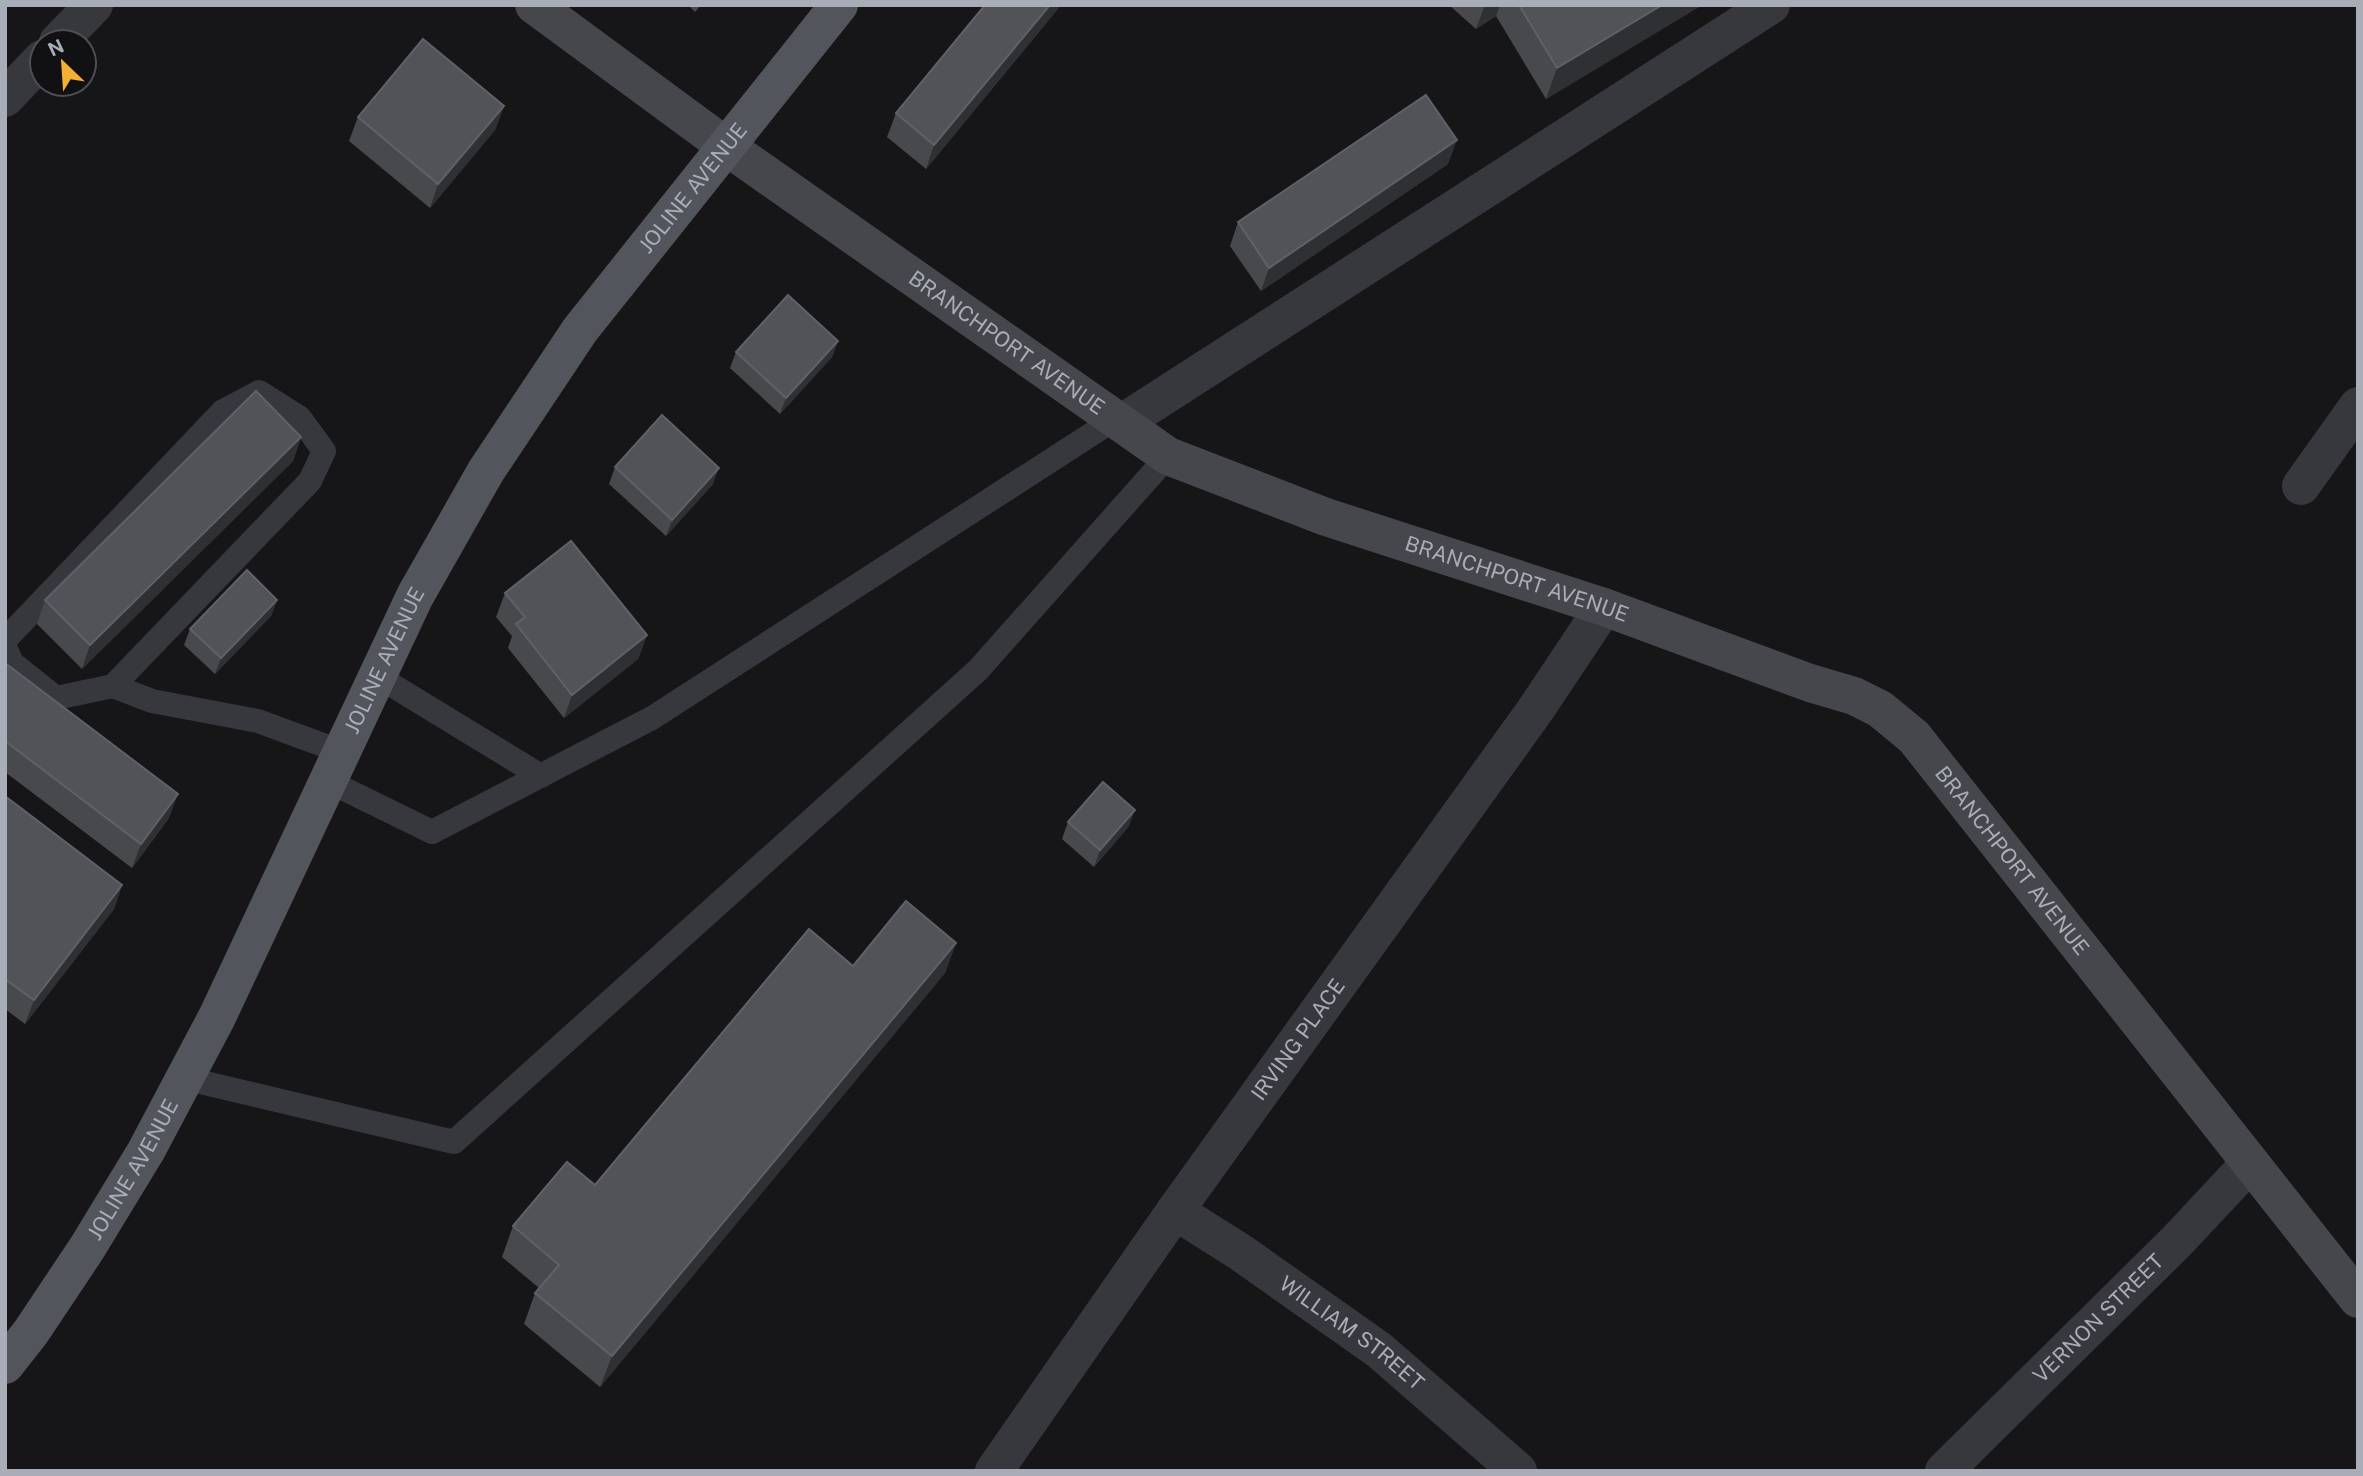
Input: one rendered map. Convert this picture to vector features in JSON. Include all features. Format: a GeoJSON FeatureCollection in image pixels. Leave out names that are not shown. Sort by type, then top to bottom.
{"type":"FeatureCollection","features":[{"type":"Feature","properties":{"kind":"main road","name":"JOLINE AVENUE"},"geometry":{"type":"LineString","coordinates":[[5,1365],[31,1332],[87,1248],[146,1151],[217,1017],[415,596],[486,471],[580,330],[839,5]]}},
{"type":"Feature","properties":{"kind":"street"},"geometry":{"type":"LineString","coordinates":[[72,28],[94,5]]}},
{"type":"Feature","properties":{"kind":"street","name":"BRANCHPORT AVENUE"},"geometry":{"type":"LineString","coordinates":[[534,5],[727,147],[1168,456],[1326,517],[1604,607],[1810,683],[1854,696],[1881,709],[1914,737],[2358,1299]]}},
{"type":"Feature","properties":{"kind":"street"},"geometry":{"type":"LineString","coordinates":[[1118,421],[1771,5]]}},
{"type":"Feature","properties":{"kind":"street"},"geometry":{"type":"LineString","coordinates":[[5,97],[28,73]]}},
{"type":"Feature","properties":{"kind":"street"},"geometry":{"type":"LineString","coordinates":[[2301,486],[2358,406]]}},
{"type":"Feature","properties":{"kind":"street","name":"IRVING PLACE"},"geometry":{"type":"LineString","coordinates":[[994,1471],[1175,1211],[1528,720],[1604,607]]}},
{"type":"Feature","properties":{"kind":"street","name":"VERNON STREET"},"geometry":{"type":"LineString","coordinates":[[1944,1471],[2177,1241],[2250,1163]]}},
{"type":"Feature","properties":{"kind":"street","name":"WILLIAM STREET"},"geometry":{"type":"LineString","coordinates":[[1175,1211],[1240,1252],[1379,1350],[1518,1471]]}},
{"type":"Feature","properties":{"kind":"lane"},"geometry":{"type":"LineString","coordinates":[[5,640],[223,411],[259,392],[300,418],[324,451],[310,481],[113,686]]}},
{"type":"Feature","properties":{"kind":"lane"},"geometry":{"type":"LineString","coordinates":[[5,648],[12,663],[56,698],[113,686],[152,701],[258,721],[335,767],[432,832],[652,718],[1118,421]]}},
{"type":"Feature","properties":{"kind":"lane"},"geometry":{"type":"LineString","coordinates":[[184,1078],[454,1142],[978,670],[1168,456]]}},
{"type":"Feature","properties":{"kind":"lane"},"geometry":{"type":"LineString","coordinates":[[377,676],[541,776]]}},
{"type":"Feature","properties":{"kind":"building"},"geometry":{"type":"Polygon","coordinates":[[[985,5],[1050,5],[934,145],[896,113],[985,5]]]}},
{"type":"Feature","properties":{"kind":"building"},"geometry":{"type":"Polygon","coordinates":[[[1519,5],[1662,5],[1557,68],[1519,5]]]}},
{"type":"Feature","properties":{"kind":"building"},"geometry":{"type":"Polygon","coordinates":[[[423,39],[504,106],[438,184],[358,117],[423,39]]]}},
{"type":"Feature","properties":{"kind":"building"},"geometry":{"type":"Polygon","coordinates":[[[1426,95],[1457,140],[1269,268],[1238,222],[1426,95]]]}},
{"type":"Feature","properties":{"kind":"building"},"geometry":{"type":"Polygon","coordinates":[[[788,295],[838,341],[786,398],[736,352],[788,295]]]}},
{"type":"Feature","properties":{"kind":"building"},"geometry":{"type":"Polygon","coordinates":[[[256,391],[301,437],[90,645],[45,600],[256,391]]]}},
{"type":"Feature","properties":{"kind":"building"},"geometry":{"type":"Polygon","coordinates":[[[662,415],[719,468],[672,520],[615,467],[662,415]]]}},
{"type":"Feature","properties":{"kind":"building"},"geometry":{"type":"Polygon","coordinates":[[[571,541],[647,635],[572,695],[516,624],[525,617],[505,593],[571,541]]]}},
{"type":"Feature","properties":{"kind":"building"},"geometry":{"type":"Polygon","coordinates":[[[247,570],[277,600],[221,658],[190,629],[247,570]]]}},
{"type":"Feature","properties":{"kind":"building"},"geometry":{"type":"Polygon","coordinates":[[[5,663],[178,794],[141,844],[5,741],[5,663]]]}},
{"type":"Feature","properties":{"kind":"building"},"geometry":{"type":"Polygon","coordinates":[[[1103,782],[1135,810],[1100,850],[1068,822],[1103,782]]]}},
{"type":"Feature","properties":{"kind":"building"},"geometry":{"type":"Polygon","coordinates":[[[5,796],[122,885],[34,1000],[5,979],[5,796]]]}},
{"type":"Feature","properties":{"kind":"building"},"geometry":{"type":"Polygon","coordinates":[[[906,901],[956,943],[612,1356],[535,1293],[559,1265],[513,1226],[567,1162],[595,1185],[809,929],[853,966],[906,901]]]}}]}
